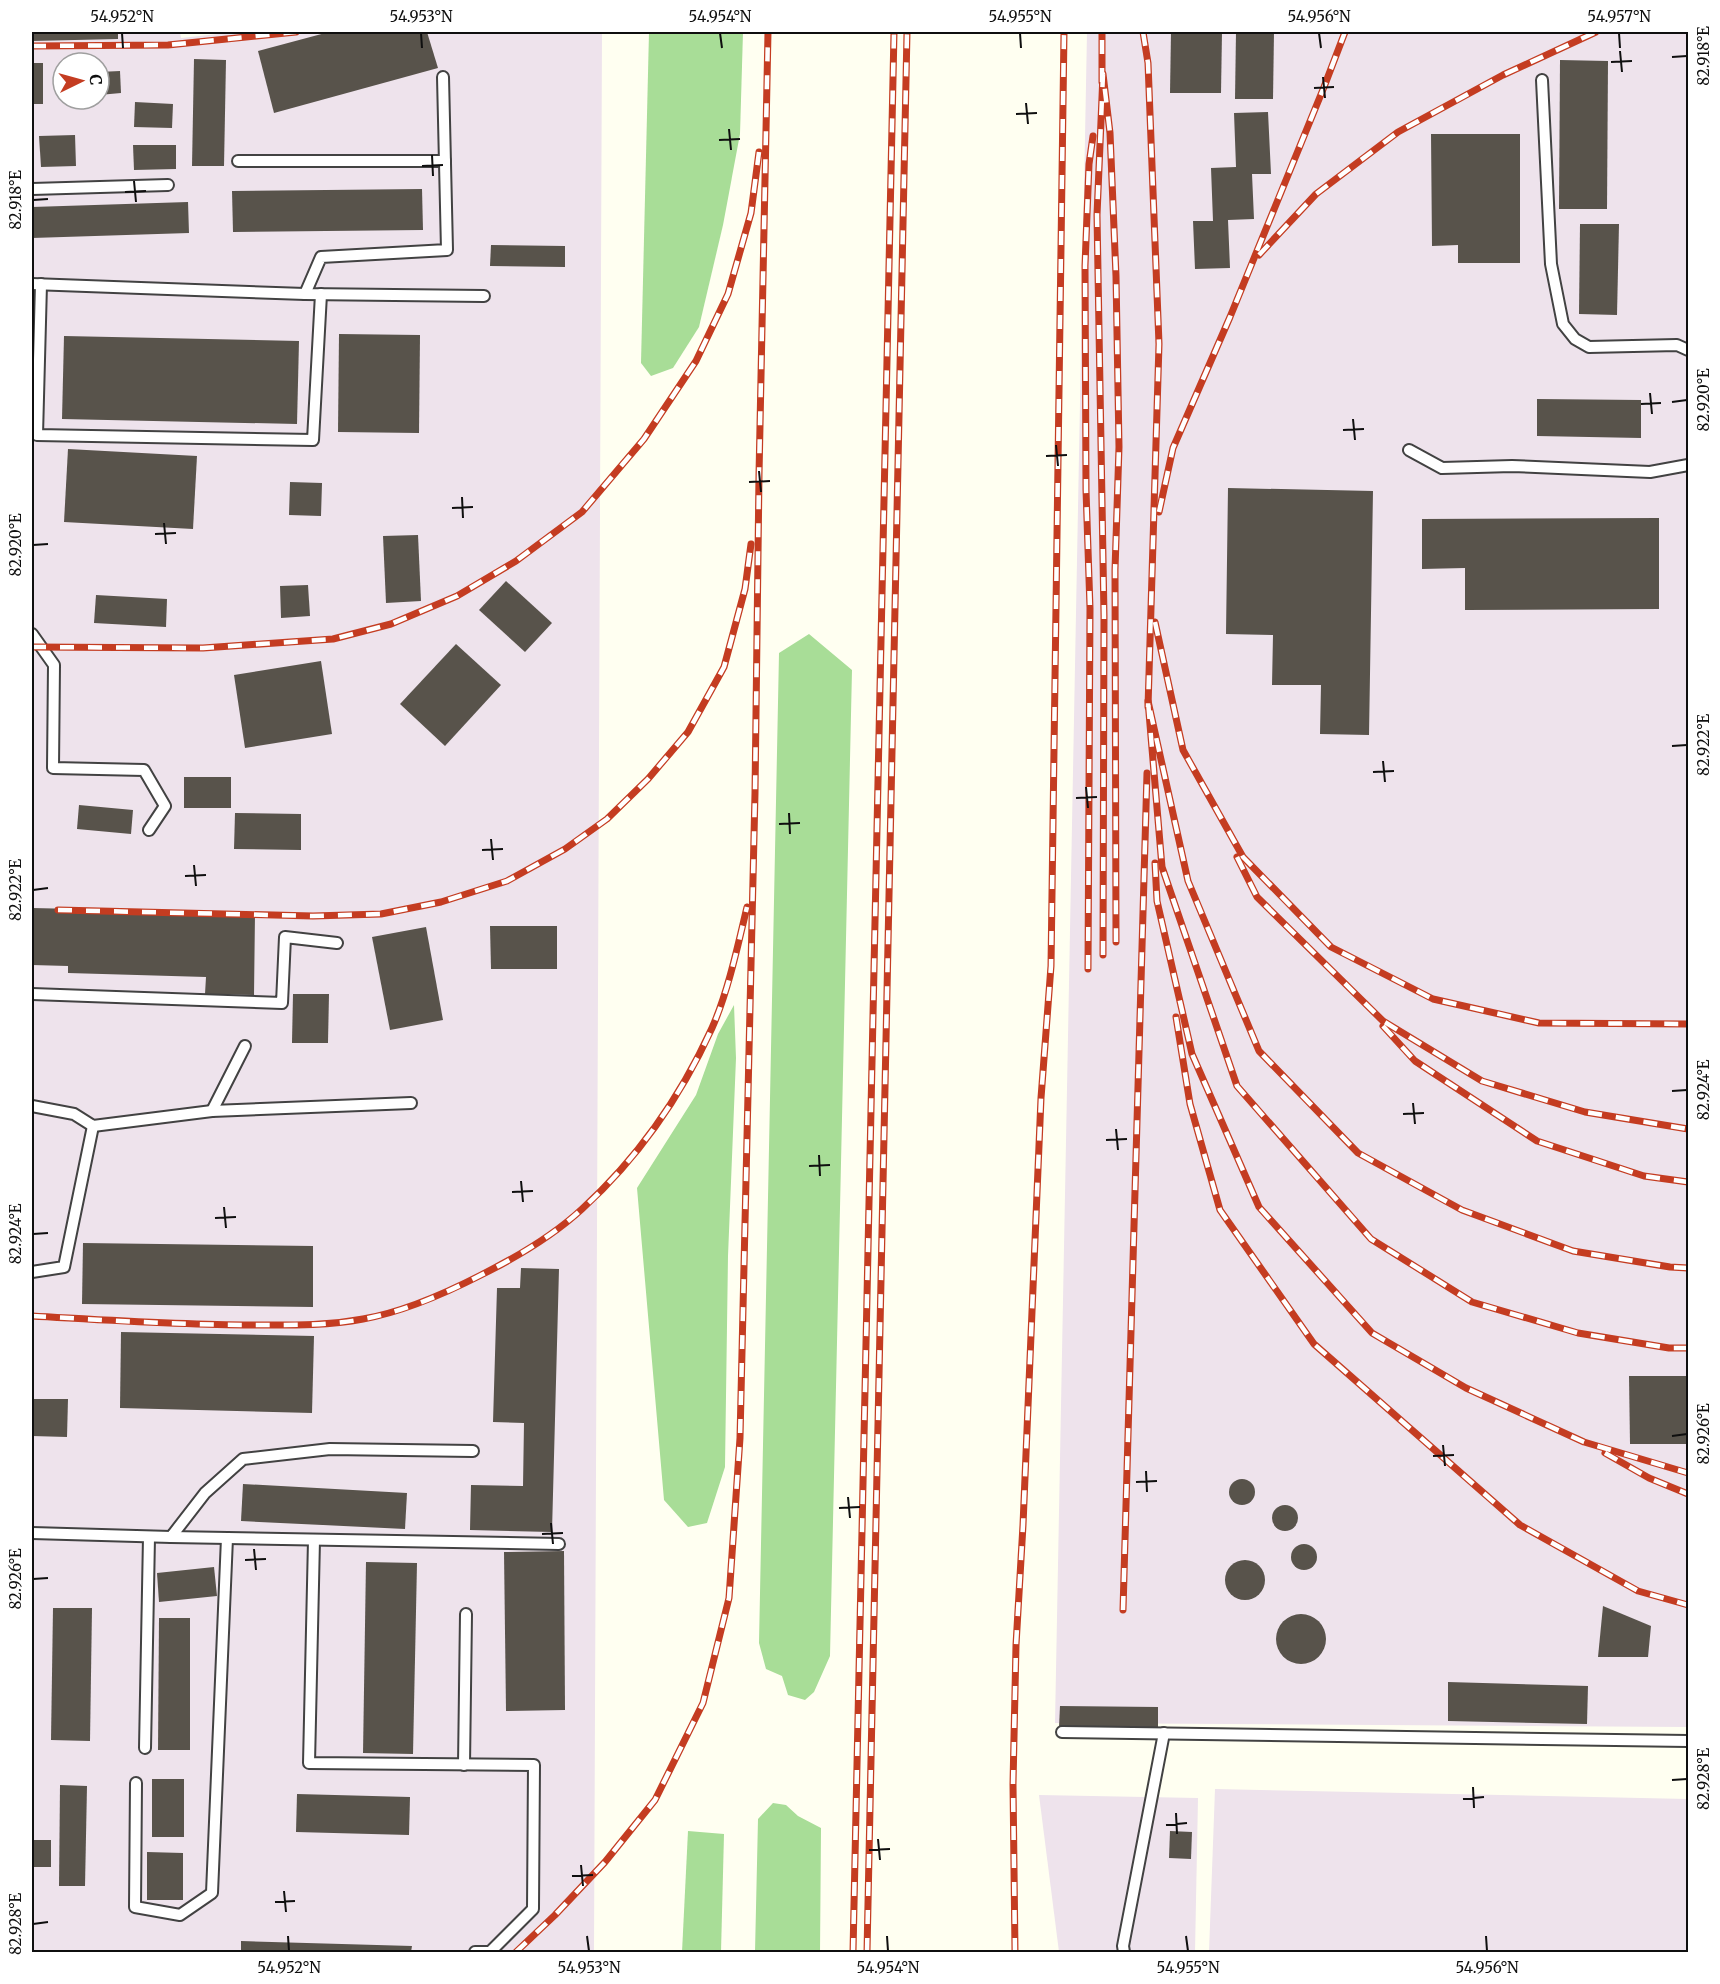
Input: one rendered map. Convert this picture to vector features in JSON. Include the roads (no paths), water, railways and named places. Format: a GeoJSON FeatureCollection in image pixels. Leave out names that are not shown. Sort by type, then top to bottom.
{"type":"FeatureCollection","features":[{"type":"Feature","properties":{"kind":"lane"},"geometry":{"type":"LineString","coordinates":[[305,294],[321,257],[447,250],[443,77]]}},
{"type":"Feature","properties":{"kind":"lane"},"geometry":{"type":"LineString","coordinates":[[1542,80],[1551,264],[1563,324],[1575,339],[1589,347],[1677,345],[1689,350]]}},
{"type":"Feature","properties":{"kind":"lane"},"geometry":{"type":"LineString","coordinates":[[238,162],[445,161]]}},
{"type":"Feature","properties":{"kind":"lane"},"geometry":{"type":"LineString","coordinates":[[32,189],[168,185]]}},
{"type":"Feature","properties":{"kind":"lane"},"geometry":{"type":"LineString","coordinates":[[321,294],[314,440],[37,435],[36,284],[305,294],[321,294],[484,296]]}},
{"type":"Feature","properties":{"kind":"lane"},"geometry":{"type":"LineString","coordinates":[[1409,450],[1442,468],[1512,466],[1650,472],[1689,465]]}},
{"type":"Feature","properties":{"kind":"lane"},"geometry":{"type":"LineString","coordinates":[[32,634],[54,665],[53,768],[144,770],[165,806],[149,830]]}},
{"type":"Feature","properties":{"kind":"lane"},"geometry":{"type":"LineString","coordinates":[[32,994],[282,1003],[285,937],[338,943]]}},
{"type":"Feature","properties":{"kind":"lane"},"geometry":{"type":"LineString","coordinates":[[212,1111],[246,1046]]}},
{"type":"Feature","properties":{"kind":"lane"},"geometry":{"type":"LineString","coordinates":[[32,1106],[74,1114],[93,1126],[212,1111],[411,1103]]}},
{"type":"Feature","properties":{"kind":"lane"},"geometry":{"type":"LineString","coordinates":[[32,1272],[64,1267],[93,1126]]}},
{"type":"Feature","properties":{"kind":"lane"},"geometry":{"type":"LineString","coordinates":[[171,1538],[205,1493],[243,1459],[330,1449],[473,1451]]}},
{"type":"Feature","properties":{"kind":"lane"},"geometry":{"type":"LineString","coordinates":[[32,1533],[171,1538],[559,1544]]}},
{"type":"Feature","properties":{"kind":"lane"},"geometry":{"type":"LineString","coordinates":[[145,1748],[149,1537]]}},
{"type":"Feature","properties":{"kind":"lane"},"geometry":{"type":"LineString","coordinates":[[136,1783],[135,1907],[180,1915],[212,1893],[227,1538]]}},
{"type":"Feature","properties":{"kind":"lane"},"geometry":{"type":"LineString","coordinates":[[314,1540],[309,1763],[534,1765],[533,1909],[490,1952],[475,1953]]}},
{"type":"Feature","properties":{"kind":"lane"},"geometry":{"type":"LineString","coordinates":[[464,1765],[466,1614]]}},
{"type":"Feature","properties":{"kind":"lane"},"geometry":{"type":"LineString","coordinates":[[1062,1732],[1689,1742]]}},
{"type":"Feature","properties":{"kind":"lane"},"geometry":{"type":"LineString","coordinates":[[1124,1953],[1123,1946],[1164,1733]]}},
{"type":"Feature","properties":{"kind":"railway"},"geometry":{"type":"LineString","coordinates":[[32,46],[168,45],[296,32]]}},
{"type":"Feature","properties":{"kind":"railway"},"geometry":{"type":"LineString","coordinates":[[516,1952],[605,1862],[655,1800],[703,1703],[729,1598],[740,1438],[755,793],[768,32]]}},
{"type":"Feature","properties":{"kind":"railway"},"geometry":{"type":"LineString","coordinates":[[853,1952],[894,32]]}},
{"type":"Feature","properties":{"kind":"railway"},"geometry":{"type":"LineString","coordinates":[[867,1952],[907,32]]}},
{"type":"Feature","properties":{"kind":"railway"},"geometry":{"type":"LineString","coordinates":[[1015,1952],[1013,1784],[1016,1645],[1041,1098],[1051,966],[1064,32]]}},
{"type":"Feature","properties":{"kind":"railway"},"geometry":{"type":"LineString","coordinates":[[1102,32],[1102,82]]}},
{"type":"Feature","properties":{"kind":"railway"},"geometry":{"type":"LineString","coordinates":[[1143,32],[1148,63],[1159,344],[1148,707]]}},
{"type":"Feature","properties":{"kind":"railway"},"geometry":{"type":"LineString","coordinates":[[1159,512],[1173,448],[1230,317],[1345,32]]}},
{"type":"Feature","properties":{"kind":"railway"},"geometry":{"type":"LineString","coordinates":[[1259,255],[1316,194],[1398,132],[1503,75],[1596,32]]}},
{"type":"Feature","properties":{"kind":"railway"},"geometry":{"type":"LineString","coordinates":[[1103,955],[1104,616],[1097,215],[1103,74],[1110,133],[1116,276],[1119,447],[1115,570],[1116,942]]}},
{"type":"Feature","properties":{"kind":"railway"},"geometry":{"type":"LineString","coordinates":[[1088,969],[1090,608],[1086,490],[1085,266],[1089,164],[1093,136]]}},
{"type":"Feature","properties":{"kind":"railway"},"geometry":{"type":"LineString","coordinates":[[32,647],[203,648],[333,639],[391,624],[457,596],[516,561],[582,512],[644,439],[696,361],[728,294],[751,213],[759,152]]}},
{"type":"Feature","properties":{"kind":"railway"},"geometry":{"type":"LineString","coordinates":[[58,910],[313,916],[381,914],[441,902],[507,881],[565,849],[607,819],[648,779],[688,732],[724,667],[745,589],[751,544]]}},
{"type":"Feature","properties":{"kind":"railway"},"geometry":{"type":"LineString","coordinates":[[1155,622],[1183,750],[1243,857],[1331,947],[1433,999],[1539,1023],[1688,1024]]}},
{"type":"Feature","properties":{"kind":"railway"},"geometry":{"type":"LineString","coordinates":[[1688,1268],[1573,1251],[1462,1210],[1358,1153],[1259,1051],[1188,881],[1148,701],[1162,867],[1237,1086],[1371,1239],[1472,1302],[1578,1333],[1669,1348],[1688,1348]]}},
{"type":"Feature","properties":{"kind":"railway"},"geometry":{"type":"LineString","coordinates":[[1123,1610],[1147,773]]}},
{"type":"Feature","properties":{"kind":"railway"},"geometry":{"type":"LineString","coordinates":[[1237,857],[1257,897],[1383,1021],[1482,1081],[1585,1112],[1688,1129]]}},
{"type":"Feature","properties":{"kind":"railway"},"geometry":{"type":"LineString","coordinates":[[1155,863],[1157,901],[1192,1054],[1259,1207],[1372,1333],[1466,1388],[1584,1442],[1688,1473]]}},
{"type":"Feature","properties":{"kind":"railway"},"geometry":{"type":"LineString","coordinates":[[32,1316],[196,1324],[335,1323],[378,1316],[423,1302],[507,1261],[547,1237],[582,1209],[622,1169],[672,1102],[700,1053],[718,1014],[728,984],[747,907]]}},
{"type":"Feature","properties":{"kind":"railway"},"geometry":{"type":"LineString","coordinates":[[1176,1017],[1190,1104],[1220,1210],[1314,1344],[1520,1525],[1638,1591],[1688,1605]]}},
{"type":"Feature","properties":{"kind":"railway"},"geometry":{"type":"LineString","coordinates":[[1383,1026],[1415,1061],[1537,1141],[1644,1176],[1688,1182]]}},
{"type":"Feature","properties":{"kind":"railway"},"geometry":{"type":"LineString","coordinates":[[1605,1453],[1649,1478],[1688,1494]]}}]}
